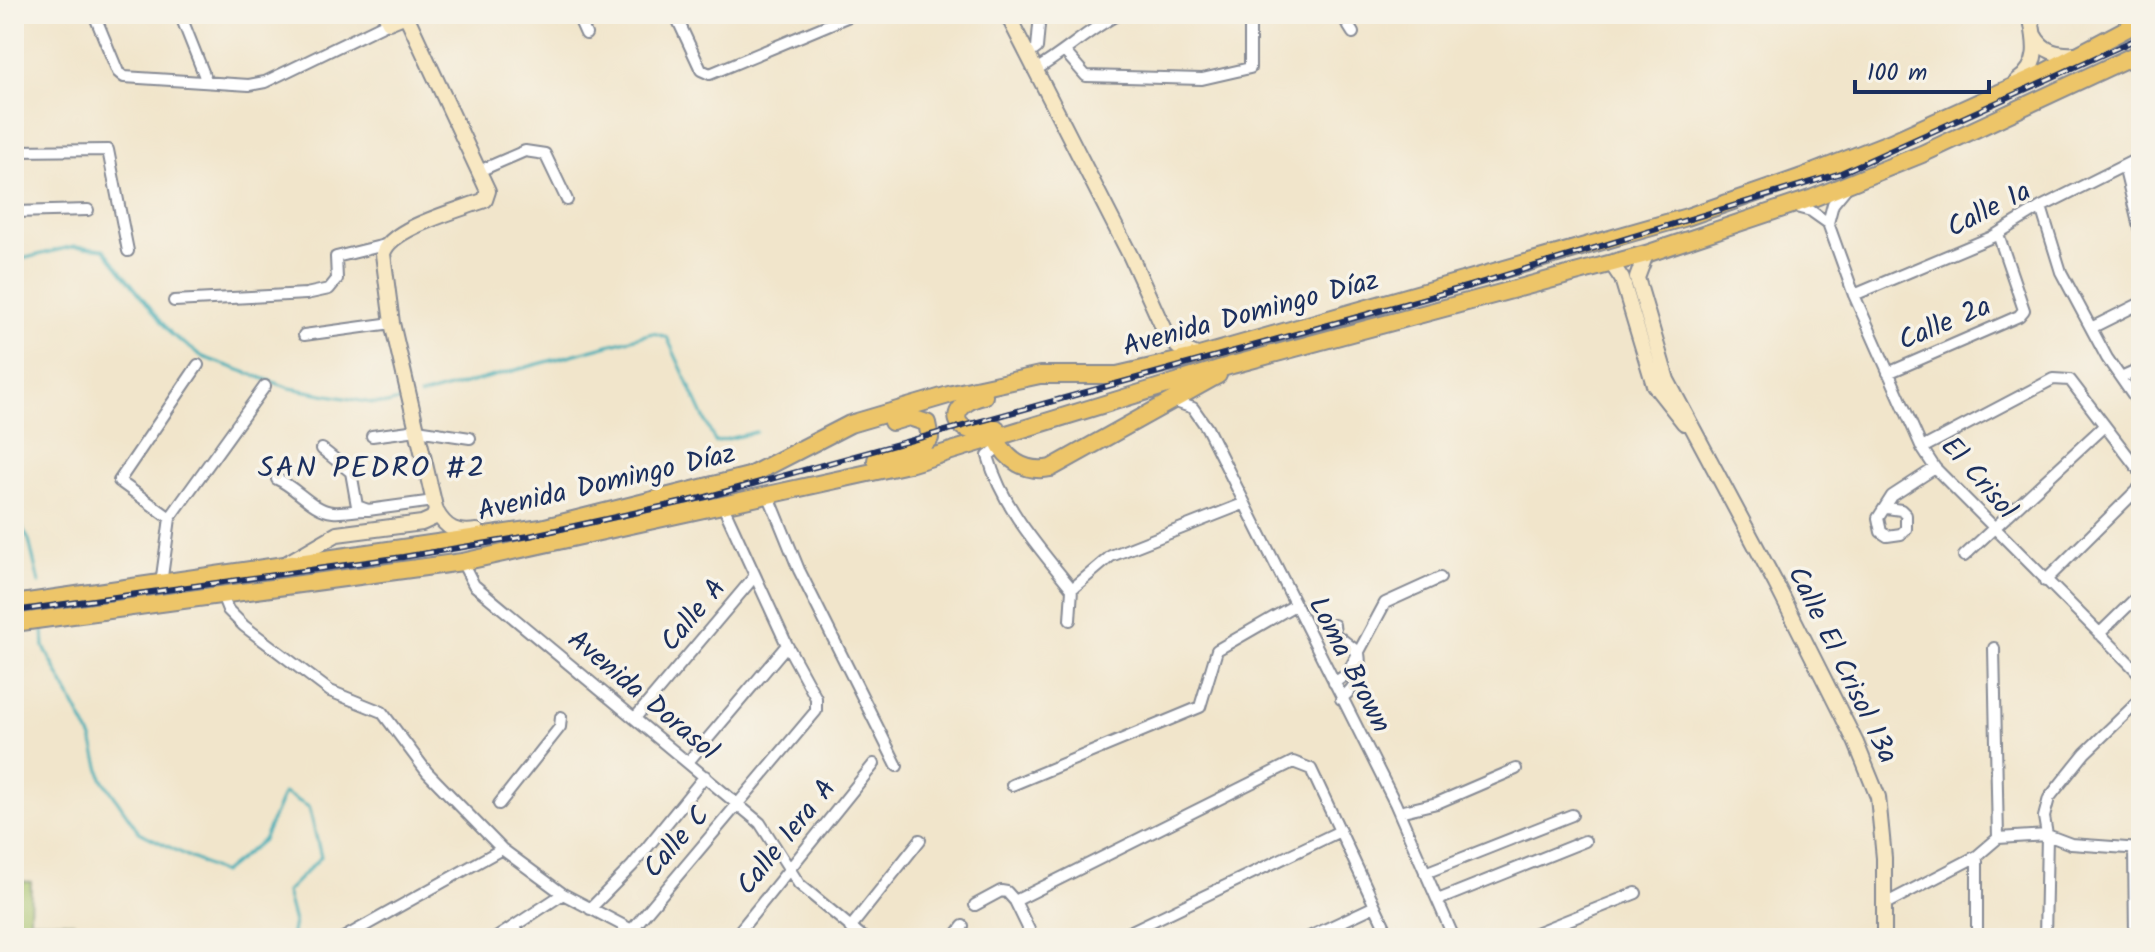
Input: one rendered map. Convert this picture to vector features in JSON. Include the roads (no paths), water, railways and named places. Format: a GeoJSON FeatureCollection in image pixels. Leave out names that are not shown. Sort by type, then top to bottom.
{"type":"FeatureCollection","features":[{"type":"Feature","properties":{"kind":"main road","name":"Avenida Domingo Díaz"},"geometry":{"type":"LineString","coordinates":[[14,604],[541,528],[683,496],[749,476],[850,424],[952,394],[1040,375],[1117,375],[1199,356],[1687,217],[1891,142],[2083,53],[2141,21]]}},
{"type":"Feature","properties":{"kind":"main road","name":"Avenida Domingo Díaz"},"geometry":{"type":"LineString","coordinates":[[14,623],[462,562],[998,442],[1107,403],[1232,365],[1612,264],[1782,208],[1854,183],[2141,52]]}},
{"type":"Feature","properties":{"kind":"main road"},"geometry":{"type":"LineString","coordinates":[[998,442],[1021,465],[1036,470],[1051,468],[1112,431],[1205,384],[1232,365]]}},
{"type":"Feature","properties":{"kind":"main road"},"geometry":{"type":"LineString","coordinates":[[1075,374],[972,398],[959,410],[958,419],[962,428],[981,432],[1038,416],[1107,403]]}},
{"type":"Feature","properties":{"kind":"main road"},"geometry":{"type":"LineString","coordinates":[[803,449],[909,417],[927,423],[930,438],[925,446],[862,464],[835,479]]}},
{"type":"Feature","properties":{"kind":"street"},"geometry":{"type":"LineString","coordinates":[[94,14],[118,72],[124,77],[249,85],[265,82],[387,18],[406,14],[488,191],[485,200],[404,231],[385,245],[336,257],[337,279],[329,289],[306,294],[174,301]]}},
{"type":"Feature","properties":{"kind":"street"},"geometry":{"type":"LineString","coordinates":[[180,14],[207,82]]}},
{"type":"Feature","properties":{"kind":"street"},"geometry":{"type":"LineString","coordinates":[[577,14],[586,34]]}},
{"type":"Feature","properties":{"kind":"street"},"geometry":{"type":"LineString","coordinates":[[675,14],[701,70],[710,74],[854,14]]}},
{"type":"Feature","properties":{"kind":"street"},"geometry":{"type":"LineString","coordinates":[[1007,14],[1165,332],[1178,347],[1199,356]]}},
{"type":"Feature","properties":{"kind":"street"},"geometry":{"type":"LineString","coordinates":[[1029,54],[1037,48],[1040,14]]}},
{"type":"Feature","properties":{"kind":"street"},"geometry":{"type":"LineString","coordinates":[[1037,69],[1065,52],[1095,27],[1119,14]]}},
{"type":"Feature","properties":{"kind":"street"},"geometry":{"type":"LineString","coordinates":[[1065,52],[1086,76],[1202,79],[1250,68],[1250,14]]}},
{"type":"Feature","properties":{"kind":"street"},"geometry":{"type":"LineString","coordinates":[[1341,14],[1353,33]]}},
{"type":"Feature","properties":{"kind":"street"},"geometry":{"type":"LineString","coordinates":[[2005,89],[2033,67],[2030,14]]}},
{"type":"Feature","properties":{"kind":"street"},"geometry":{"type":"LineString","coordinates":[[2033,34],[2039,44],[2053,52],[2083,53]]}},
{"type":"Feature","properties":{"kind":"street"},"geometry":{"type":"LineString","coordinates":[[14,151],[108,150],[128,251]]}},
{"type":"Feature","properties":{"kind":"street"},"geometry":{"type":"LineString","coordinates":[[479,171],[525,151],[545,154],[567,200]]}},
{"type":"Feature","properties":{"kind":"street","name":"Calle 1a"},"geometry":{"type":"LineString","coordinates":[[1854,295],[1998,234],[2041,207],[2141,157]]}},
{"type":"Feature","properties":{"kind":"street"},"geometry":{"type":"LineString","coordinates":[[2124,166],[2141,235]]}},
{"type":"Feature","properties":{"kind":"street"},"geometry":{"type":"LineString","coordinates":[[1782,208],[1802,208],[1828,223],[1838,196],[1854,183]]}},
{"type":"Feature","properties":{"kind":"street"},"geometry":{"type":"LineString","coordinates":[[2041,207],[2061,272],[2091,328],[2141,407]]}},
{"type":"Feature","properties":{"kind":"street"},"geometry":{"type":"LineString","coordinates":[[14,212],[88,210]]}},
{"type":"Feature","properties":{"kind":"street","name":"El Crisol"},"geometry":{"type":"LineString","coordinates":[[1828,223],[1854,295],[1888,373],[1922,448],[1935,468],[1994,531],[2141,675]]}},
{"type":"Feature","properties":{"kind":"street","name":"Calle 2a"},"geometry":{"type":"LineString","coordinates":[[1888,373],[2019,316],[2024,310],[2024,301],[1998,234]]}},
{"type":"Feature","properties":{"kind":"street"},"geometry":{"type":"LineString","coordinates":[[385,245],[383,271],[392,323],[435,506],[447,527],[461,532],[519,526],[541,528]]}},
{"type":"Feature","properties":{"kind":"street","name":"Calle El Crisol 13a"},"geometry":{"type":"LineString","coordinates":[[1642,322],[1637,278],[1646,254]]}},
{"type":"Feature","properties":{"kind":"street","name":"Calle El Crisol 13a"},"geometry":{"type":"LineString","coordinates":[[1612,264],[1868,770],[1878,797],[1883,826],[1884,938]]}},
{"type":"Feature","properties":{"kind":"street"},"geometry":{"type":"LineString","coordinates":[[2091,328],[2141,303]]}},
{"type":"Feature","properties":{"kind":"street"},"geometry":{"type":"LineString","coordinates":[[304,335],[392,323]]}},
{"type":"Feature","properties":{"kind":"street"},"geometry":{"type":"LineString","coordinates":[[1155,367],[1165,348],[1165,332]]}},
{"type":"Feature","properties":{"kind":"street"},"geometry":{"type":"LineString","coordinates":[[170,518],[119,481],[198,365]]}},
{"type":"Feature","properties":{"kind":"street"},"geometry":{"type":"LineString","coordinates":[[2121,378],[2141,369]]}},
{"type":"Feature","properties":{"kind":"street"},"geometry":{"type":"LineString","coordinates":[[1922,448],[2053,379],[2070,380],[2141,473]]}},
{"type":"Feature","properties":{"kind":"street"},"geometry":{"type":"LineString","coordinates":[[1199,414],[1198,398],[1205,384]]}},
{"type":"Feature","properties":{"kind":"street"},"geometry":{"type":"LineString","coordinates":[[161,584],[170,518],[265,386]]}},
{"type":"Feature","properties":{"kind":"street"},"geometry":{"type":"LineString","coordinates":[[1173,401],[1187,404],[1199,414]]}},
{"type":"Feature","properties":{"kind":"street","name":"Loma Brown"},"geometry":{"type":"LineString","coordinates":[[1199,414],[1399,812],[1454,938]]}},
{"type":"Feature","properties":{"kind":"street"},"geometry":{"type":"LineString","coordinates":[[1964,556],[2103,427]]}},
{"type":"Feature","properties":{"kind":"street"},"geometry":{"type":"LineString","coordinates":[[372,436],[417,430],[470,438]]}},
{"type":"Feature","properties":{"kind":"street"},"geometry":{"type":"LineString","coordinates":[[998,442],[988,456],[993,473],[1025,530],[1072,589],[1070,620]]}},
{"type":"Feature","properties":{"kind":"street"},"geometry":{"type":"LineString","coordinates":[[322,449],[351,472],[357,506],[368,510]]}},
{"type":"Feature","properties":{"kind":"street"},"geometry":{"type":"LineString","coordinates":[[1887,508],[1892,496],[1935,468]]}},
{"type":"Feature","properties":{"kind":"street"},"geometry":{"type":"LineString","coordinates":[[277,479],[292,485],[318,507],[333,512],[435,506]]}},
{"type":"Feature","properties":{"kind":"street"},"geometry":{"type":"LineString","coordinates":[[2045,581],[2141,486]]}},
{"type":"Feature","properties":{"kind":"street"},"geometry":{"type":"LineString","coordinates":[[765,495],[795,568],[799,570],[897,766]]}},
{"type":"Feature","properties":{"kind":"street"},"geometry":{"type":"LineString","coordinates":[[1072,589],[1111,556],[1243,504]]}},
{"type":"Feature","properties":{"kind":"street"},"geometry":{"type":"LineString","coordinates":[[279,567],[337,534],[422,523],[433,518],[435,506]]}},
{"type":"Feature","properties":{"kind":"street"},"geometry":{"type":"LineString","coordinates":[[688,762],[787,645],[723,506]]}},
{"type":"Feature","properties":{"kind":"street","name":"Avenida Dorasol"},"geometry":{"type":"LineString","coordinates":[[462,562],[474,585],[740,804],[771,835],[807,893],[864,938]]}},
{"type":"Feature","properties":{"kind":"street","name":"Calle A"},"geometry":{"type":"LineString","coordinates":[[635,718],[754,577]]}},
{"type":"Feature","properties":{"kind":"street"},"geometry":{"type":"LineString","coordinates":[[1334,683],[1347,674],[1385,603],[1440,578]]}},
{"type":"Feature","properties":{"kind":"street"},"geometry":{"type":"LineString","coordinates":[[2099,634],[2141,593]]}},
{"type":"Feature","properties":{"kind":"street"},"geometry":{"type":"LineString","coordinates":[[222,595],[228,610],[244,626],[319,683],[382,712],[427,772],[502,849],[563,894],[628,934],[647,938]]}},
{"type":"Feature","properties":{"kind":"street"},"geometry":{"type":"LineString","coordinates":[[1012,785],[1200,707],[1217,650],[1295,605]]}},
{"type":"Feature","properties":{"kind":"street"},"geometry":{"type":"LineString","coordinates":[[1334,625],[1335,634],[1359,653],[1360,676],[1341,699]]}},
{"type":"Feature","properties":{"kind":"street","name":"Calle C"},"geometry":{"type":"LineString","coordinates":[[628,934],[816,711],[816,698],[787,645]]}},
{"type":"Feature","properties":{"kind":"street"},"geometry":{"type":"LineString","coordinates":[[1994,648],[1998,838]]}},
{"type":"Feature","properties":{"kind":"street"},"geometry":{"type":"LineString","coordinates":[[2045,938],[2047,835],[2044,817],[2056,784],[2141,699]]}},
{"type":"Feature","properties":{"kind":"street"},"geometry":{"type":"LineString","coordinates":[[499,804],[560,727],[561,717]]}},
{"type":"Feature","properties":{"kind":"street"},"geometry":{"type":"LineString","coordinates":[[1015,901],[1287,763],[1300,763],[1311,769],[1390,938]]}},
{"type":"Feature","properties":{"kind":"street","name":"Calle 1era A"},"geometry":{"type":"LineString","coordinates":[[734,938],[874,764]]}},
{"type":"Feature","properties":{"kind":"street"},"geometry":{"type":"LineString","coordinates":[[1399,812],[1437,803],[1516,769]]}},
{"type":"Feature","properties":{"kind":"street"},"geometry":{"type":"LineString","coordinates":[[590,909],[632,866],[705,776]]}},
{"type":"Feature","properties":{"kind":"street"},"geometry":{"type":"LineString","coordinates":[[1425,873],[1572,815]]}},
{"type":"Feature","properties":{"kind":"street"},"geometry":{"type":"LineString","coordinates":[[1117,938],[1340,831]]}},
{"type":"Feature","properties":{"kind":"street"},"geometry":{"type":"LineString","coordinates":[[1883,905],[1977,856],[1998,838],[2047,835],[2071,844],[2138,849],[2135,938]]}},
{"type":"Feature","properties":{"kind":"street"},"geometry":{"type":"LineString","coordinates":[[850,928],[920,840]]}},
{"type":"Feature","properties":{"kind":"street"},"geometry":{"type":"LineString","coordinates":[[1438,900],[1585,841]]}},
{"type":"Feature","properties":{"kind":"street"},"geometry":{"type":"LineString","coordinates":[[343,938],[502,849]]}},
{"type":"Feature","properties":{"kind":"street"},"geometry":{"type":"LineString","coordinates":[[1977,856],[1977,938]]}},
{"type":"Feature","properties":{"kind":"street"},"geometry":{"type":"LineString","coordinates":[[975,905],[1001,891],[1015,901],[1033,938]]}},
{"type":"Feature","properties":{"kind":"street"},"geometry":{"type":"LineString","coordinates":[[1523,938],[1636,893]]}},
{"type":"Feature","properties":{"kind":"street"},"geometry":{"type":"LineString","coordinates":[[496,938],[563,894]]}},
{"type":"Feature","properties":{"kind":"street"},"geometry":{"type":"LineString","coordinates":[[1307,938],[1375,906]]}},
{"type":"Feature","properties":{"kind":"street"},"geometry":{"type":"LineString","coordinates":[[954,938],[963,926]]}},
{"type":"Feature","properties":{"kind":"street"},"geometry":{"type":"LineString","coordinates":[[512,928],[524,938]]}},
{"type":"Feature","properties":{"kind":"waterway"},"geometry":{"type":"LineString","coordinates":[[14,261],[74,246],[104,249],[172,335],[203,357],[290,388],[372,403],[387,404],[402,400]]}},
{"type":"Feature","properties":{"kind":"waterway"},"geometry":{"type":"LineString","coordinates":[[420,396],[653,333],[667,337],[715,442],[756,432]]}},
{"type":"Feature","properties":{"kind":"waterway"},"geometry":{"type":"LineString","coordinates":[[14,513],[29,540],[39,583]]}},
{"type":"Feature","properties":{"kind":"waterway"},"geometry":{"type":"LineString","coordinates":[[43,629],[44,647],[92,739],[102,778],[139,832],[222,873],[263,840],[284,793],[309,807],[321,857],[286,892],[294,922],[291,938]]}},
{"type":"Feature","properties":{"kind":"railway"},"geometry":{"type":"LineString","coordinates":[[14,611],[403,557],[529,536],[706,497],[1473,285],[1841,173],[2141,37]]}},
{"type":"Feature","properties":{"kind":"district","name":"SAN PEDRO #2"},"geometry":{"type":"Point","coordinates":[372,467]}}]}
